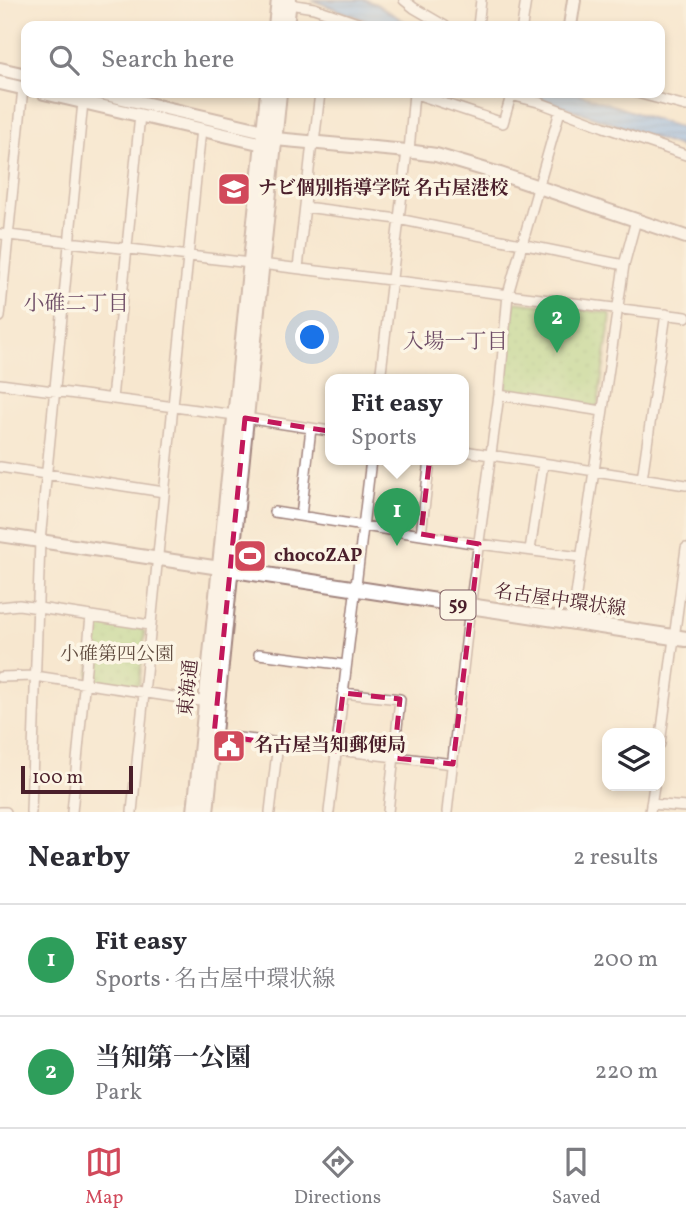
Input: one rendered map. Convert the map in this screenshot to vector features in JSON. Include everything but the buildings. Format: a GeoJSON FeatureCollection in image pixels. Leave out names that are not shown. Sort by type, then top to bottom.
{"type":"FeatureCollection","features":[{"type":"Feature","properties":{"kind":"main road"},"geometry":{"type":"LineString","coordinates":[[278,21],[286,1]]}},
{"type":"Feature","properties":{"kind":"main road"},"geometry":{"type":"LineString","coordinates":[[286,1],[286,21]]}},
{"type":"Feature","properties":{"kind":"main road"},"geometry":{"type":"LineString","coordinates":[[225,569],[256,264],[268,98]]}},
{"type":"Feature","properties":{"kind":"main road"},"geometry":{"type":"LineString","coordinates":[[267,138],[278,98]]}},
{"type":"Feature","properties":{"kind":"main road","name":"名古屋中環状線"},"geometry":{"type":"LineString","coordinates":[[225,569],[680,638]]}},
{"type":"Feature","properties":{"kind":"main road","name":"東海通"},"geometry":{"type":"LineString","coordinates":[[195,812],[225,569]]}},
{"type":"Feature","properties":{"kind":"main road","name":"東海通"},"geometry":{"type":"LineString","coordinates":[[206,812],[225,569]]}},
{"type":"Feature","properties":{"kind":"street"},"geometry":{"type":"LineString","coordinates":[[404,0],[436,21]]}},
{"type":"Feature","properties":{"kind":"street"},"geometry":{"type":"LineString","coordinates":[[479,21],[481,0]]}},
{"type":"Feature","properties":{"kind":"street"},"geometry":{"type":"LineString","coordinates":[[523,21],[526,0]]}},
{"type":"Feature","properties":{"kind":"street"},"geometry":{"type":"LineString","coordinates":[[571,21],[574,0]]}},
{"type":"Feature","properties":{"kind":"street"},"geometry":{"type":"LineString","coordinates":[[286,1],[352,21]]}},
{"type":"Feature","properties":{"kind":"street"},"geometry":{"type":"LineString","coordinates":[[0,69],[21,82]]}},
{"type":"Feature","properties":{"kind":"street"},"geometry":{"type":"LineString","coordinates":[[0,82],[21,84]]}},
{"type":"Feature","properties":{"kind":"street"},"geometry":{"type":"LineString","coordinates":[[0,317],[4,235],[23,98]]}},
{"type":"Feature","properties":{"kind":"street"},"geometry":{"type":"LineString","coordinates":[[66,98],[201,130],[436,155],[686,237]]}},
{"type":"Feature","properties":{"kind":"street"},"geometry":{"type":"LineString","coordinates":[[119,98],[267,138]]}},
{"type":"Feature","properties":{"kind":"street"},"geometry":{"type":"LineString","coordinates":[[298,268],[319,98]]}},
{"type":"Feature","properties":{"kind":"street"},"geometry":{"type":"LineString","coordinates":[[381,374],[413,98]]}},
{"type":"Feature","properties":{"kind":"street"},"geometry":{"type":"LineString","coordinates":[[428,98],[503,123],[506,98]]}},
{"type":"Feature","properties":{"kind":"street"},"geometry":{"type":"LineString","coordinates":[[522,98],[686,155]]}},
{"type":"Feature","properties":{"kind":"street"},"geometry":{"type":"LineString","coordinates":[[656,98],[686,106]]}},
{"type":"Feature","properties":{"kind":"street"},"geometry":{"type":"LineString","coordinates":[[31,812],[40,541],[83,102]]}},
{"type":"Feature","properties":{"kind":"street"},"geometry":{"type":"LineString","coordinates":[[447,812],[470,607],[499,394],[508,294],[560,111]]}},
{"type":"Feature","properties":{"kind":"street"},"geometry":{"type":"LineString","coordinates":[[112,399],[140,115]]}},
{"type":"Feature","properties":{"kind":"street"},"geometry":{"type":"LineString","coordinates":[[132,812],[201,130]]}},
{"type":"Feature","properties":{"kind":"street"},"geometry":{"type":"LineString","coordinates":[[305,207],[398,219],[624,265]]}},
{"type":"Feature","properties":{"kind":"street"},"geometry":{"type":"LineString","coordinates":[[572,622],[617,308],[624,265],[636,220]]}},
{"type":"Feature","properties":{"kind":"street"},"geometry":{"type":"LineString","coordinates":[[4,235],[298,268],[686,317]]}},
{"type":"Feature","properties":{"kind":"street"},"geometry":{"type":"LineString","coordinates":[[642,479],[666,314]]}},
{"type":"Feature","properties":{"kind":"street"},"geometry":{"type":"LineString","coordinates":[[0,384],[325,430]]}},
{"type":"Feature","properties":{"kind":"street"},"geometry":{"type":"LineString","coordinates":[[499,394],[602,411]]}},
{"type":"Feature","properties":{"kind":"street"},"geometry":{"type":"LineString","coordinates":[[301,516],[312,428]]}},
{"type":"Feature","properties":{"kind":"street"},"geometry":{"type":"LineString","coordinates":[[469,452],[686,485]]}},
{"type":"Feature","properties":{"kind":"street"},"geometry":{"type":"LineString","coordinates":[[530,551],[543,464]]}},
{"type":"Feature","properties":{"kind":"street"},"geometry":{"type":"LineString","coordinates":[[329,812],[370,465]]}},
{"type":"Feature","properties":{"kind":"street"},"geometry":{"type":"LineString","coordinates":[[421,534],[429,465]]}},
{"type":"Feature","properties":{"kind":"street"},"geometry":{"type":"LineString","coordinates":[[0,467],[164,492]]}},
{"type":"Feature","properties":{"kind":"street"},"geometry":{"type":"LineString","coordinates":[[274,512],[580,557]]}},
{"type":"Feature","properties":{"kind":"street"},"geometry":{"type":"LineString","coordinates":[[0,535],[225,569]]}},
{"type":"Feature","properties":{"kind":"street"},"geometry":{"type":"LineString","coordinates":[[663,728],[680,638],[686,548]]}},
{"type":"Feature","properties":{"kind":"street"},"geometry":{"type":"LineString","coordinates":[[0,607],[19,605],[150,625]]}},
{"type":"Feature","properties":{"kind":"street"},"geometry":{"type":"LineString","coordinates":[[72,812],[91,616]]}},
{"type":"Feature","properties":{"kind":"street"},"geometry":{"type":"LineString","coordinates":[[259,654],[346,664]]}},
{"type":"Feature","properties":{"kind":"street"},"geometry":{"type":"LineString","coordinates":[[0,677],[35,676],[207,702]]}},
{"type":"Feature","properties":{"kind":"street"},"geometry":{"type":"LineString","coordinates":[[343,693],[401,699],[388,812]]}},
{"type":"Feature","properties":{"kind":"street"},"geometry":{"type":"LineString","coordinates":[[214,735],[453,764]]}},
{"type":"Feature","properties":{"kind":"street"},"geometry":{"type":"LineString","coordinates":[[270,812],[278,743]]}},
{"type":"Feature","properties":{"kind":"street"},"geometry":{"type":"LineString","coordinates":[[651,808],[686,807]]}},
{"type":"Feature","properties":{"kind":"street"},"geometry":{"type":"LineString","coordinates":[[0,812],[6,812]]}},
{"type":"Feature","properties":{"kind":"highlighted area"},"geometry":{"type":"Polygon","coordinates":[[[245,418],[431,447],[421,534],[479,544],[453,764],[394,758],[400,699],[343,693],[336,751],[214,735],[245,418]]]}},
{"type":"Feature","properties":{"kind":"green space"},"geometry":{"type":"Polygon","coordinates":[[[514,302],[609,313],[611,316],[596,407],[508,392],[506,389],[514,302]]]}},
{"type":"Feature","properties":{"kind":"green space","name":"小碓第四公園"},"geometry":{"type":"Polygon","coordinates":[[[97,622],[142,629],[145,633],[139,685],[136,687],[91,680],[89,677],[94,625],[97,622]]]}},
{"type":"Feature","properties":{"kind":"water"},"geometry":{"type":"Polygon","coordinates":[[[312,0],[365,0],[404,21],[368,21],[312,0]]]}},
{"type":"Feature","properties":{"kind":"water"},"geometry":{"type":"Polygon","coordinates":[[[539,98],[592,98],[686,130],[686,149],[539,98]]]}},
{"type":"Feature","properties":{"kind":"place","name":"ナビ個別指導学院 名古屋港校"},"geometry":{"type":"Point","coordinates":[234,189]}},
{"type":"Feature","properties":{"kind":"place","name":"当知第一公園"},"geometry":{"type":"Point","coordinates":[557,353]}},
{"type":"Feature","properties":{"kind":"place","name":"Fit easy"},"geometry":{"type":"Point","coordinates":[397,546]}},
{"type":"Feature","properties":{"kind":"place","name":"chocoZAP"},"geometry":{"type":"Point","coordinates":[250,556]}},
{"type":"Feature","properties":{"kind":"place","name":"名古屋当知郵便局"},"geometry":{"type":"Point","coordinates":[229,746]}},
{"type":"Feature","properties":{"kind":"district","name":"小碓二丁目"},"geometry":{"type":"Point","coordinates":[76,304]}},
{"type":"Feature","properties":{"kind":"district","name":"入場一丁目"},"geometry":{"type":"Point","coordinates":[455,342]}}]}
